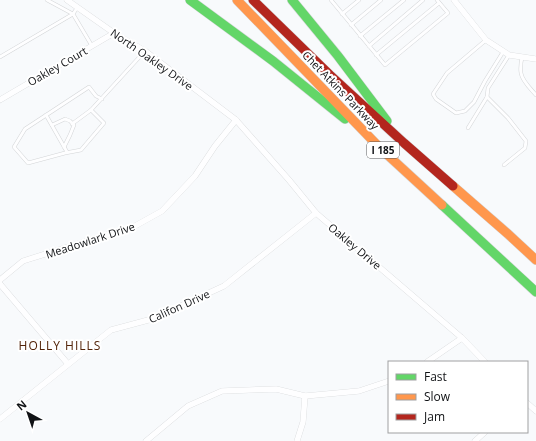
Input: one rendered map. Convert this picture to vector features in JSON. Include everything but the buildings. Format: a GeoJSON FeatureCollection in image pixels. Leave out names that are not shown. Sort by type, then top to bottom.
{"type":"FeatureCollection","features":[{"type":"Feature","properties":{"kind":"highway"},"geometry":{"type":"LineString","coordinates":[[190,0],[273,61],[380,148]]}},
{"type":"Feature","properties":{"kind":"highway","name":"Chet Atkins Parkway"},"geometry":{"type":"LineString","coordinates":[[236,0],[380,148],[536,292]]}},
{"type":"Feature","properties":{"kind":"highway","name":"Chet Atkins Parkway"},"geometry":{"type":"LineString","coordinates":[[253,0],[330,75],[404,143],[536,260]]}},
{"type":"Feature","properties":{"kind":"highway"},"geometry":{"type":"LineString","coordinates":[[292,0],[338,56],[404,143]]}},
{"type":"Feature","properties":{"kind":"street","name":"North Oakley Drive"},"geometry":{"type":"LineString","coordinates":[[67,0],[114,33],[145,51],[236,120]]}},
{"type":"Feature","properties":{"kind":"street"},"geometry":{"type":"LineString","coordinates":[[454,0],[486,40],[509,55],[536,59]]}},
{"type":"Feature","properties":{"kind":"street","name":"Oakley Court"},"geometry":{"type":"LineString","coordinates":[[0,100],[114,33]]}},
{"type":"Feature","properties":{"kind":"street","name":"Oakley Drive"},"geometry":{"type":"LineString","coordinates":[[236,120],[290,180],[316,213],[462,338],[485,361]]}},
{"type":"Feature","properties":{"kind":"street","name":"Meadowlark Drive"},"geometry":{"type":"LineString","coordinates":[[0,280],[23,261],[136,226],[162,211],[195,176],[215,146],[236,120]]}},
{"type":"Feature","properties":{"kind":"street","name":"Califon Drive"},"geometry":{"type":"LineString","coordinates":[[0,419],[111,330],[152,320],[224,286],[316,213]]}},
{"type":"Feature","properties":{"kind":"street"},"geometry":{"type":"LineString","coordinates":[[0,284],[68,364]]}},
{"type":"Feature","properties":{"kind":"street"},"geometry":{"type":"LineString","coordinates":[[428,361],[462,338]]}},
{"type":"Feature","properties":{"kind":"street"},"geometry":{"type":"LineString","coordinates":[[146,441],[188,406],[222,391],[276,390],[305,396],[359,391],[388,381]]}},
{"type":"Feature","properties":{"kind":"street"},"geometry":{"type":"LineString","coordinates":[[297,441],[304,422],[305,396]]}},
{"type":"Feature","properties":{"kind":"street"},"geometry":{"type":"LineString","coordinates":[[528,404],[536,411]]}},
{"type":"Feature","properties":{"kind":"street"},"geometry":{"type":"LineString","coordinates":[[475,441],[484,433]]}},
{"type":"Feature","properties":{"kind":"lane"},"geometry":{"type":"LineString","coordinates":[[47,0],[73,14],[92,46]]}},
{"type":"Feature","properties":{"kind":"lane"},"geometry":{"type":"LineString","coordinates":[[331,0],[360,36],[369,46],[376,55],[385,65],[448,14],[438,1],[376,55]]}},
{"type":"Feature","properties":{"kind":"lane"},"geometry":{"type":"LineString","coordinates":[[342,14],[359,0]]}},
{"type":"Feature","properties":{"kind":"lane"},"geometry":{"type":"LineString","coordinates":[[351,25],[382,0]]}},
{"type":"Feature","properties":{"kind":"lane"},"geometry":{"type":"LineString","coordinates":[[360,36],[404,0]]}},
{"type":"Feature","properties":{"kind":"lane"},"geometry":{"type":"LineString","coordinates":[[369,46],[423,0]]}},
{"type":"Feature","properties":{"kind":"lane"},"geometry":{"type":"LineString","coordinates":[[0,56],[73,14],[78,7]]}},
{"type":"Feature","properties":{"kind":"lane"},"geometry":{"type":"LineString","coordinates":[[486,40],[447,73],[433,94],[436,99],[456,113],[465,111],[474,102],[484,81],[503,52]]}},
{"type":"Feature","properties":{"kind":"lane"},"geometry":{"type":"LineString","coordinates":[[72,124],[91,110],[102,99],[145,51]]}},
{"type":"Feature","properties":{"kind":"lane"},"geometry":{"type":"LineString","coordinates":[[468,128],[487,97],[488,88],[509,55]]}},
{"type":"Feature","properties":{"kind":"lane"},"geometry":{"type":"LineString","coordinates":[[522,57],[520,70],[521,75],[523,80],[536,95]]}},
{"type":"Feature","properties":{"kind":"lane"},"geometry":{"type":"LineString","coordinates":[[91,110],[104,123],[81,150],[67,152],[28,163],[14,147],[25,129],[89,87],[96,96],[102,99]]}},
{"type":"Feature","properties":{"kind":"lane"},"geometry":{"type":"LineString","coordinates":[[487,97],[508,118],[526,141],[525,148],[504,165]]}},
{"type":"Feature","properties":{"kind":"lane"},"geometry":{"type":"LineString","coordinates":[[46,116],[67,152]]}},
{"type":"Feature","properties":{"kind":"lane"},"geometry":{"type":"LineString","coordinates":[[52,125],[65,119],[70,121],[74,126],[64,147]]}},
{"type":"Feature","properties":{"kind":"traffic: fast"},"geometry":{"type":"LineString","coordinates":[[190,0],[273,61],[345,119]]}},
{"type":"Feature","properties":{"kind":"traffic: fast"},"geometry":{"type":"LineString","coordinates":[[292,0],[338,56],[387,121]]}},
{"type":"Feature","properties":{"kind":"traffic: fast"},"geometry":{"type":"LineString","coordinates":[[442,205],[536,292]]}},
{"type":"Feature","properties":{"kind":"traffic: slow"},"geometry":{"type":"LineString","coordinates":[[237,0],[380,148],[442,205]]}},
{"type":"Feature","properties":{"kind":"traffic: slow"},"geometry":{"type":"LineString","coordinates":[[453,186],[536,260]]}},
{"type":"Feature","properties":{"kind":"traffic: jam"},"geometry":{"type":"LineString","coordinates":[[253,0],[330,75],[453,186]]}},
{"type":"Feature","properties":{"kind":"district","name":"HOLLY HILLS"},"geometry":{"type":"Point","coordinates":[60,345]}}]}
